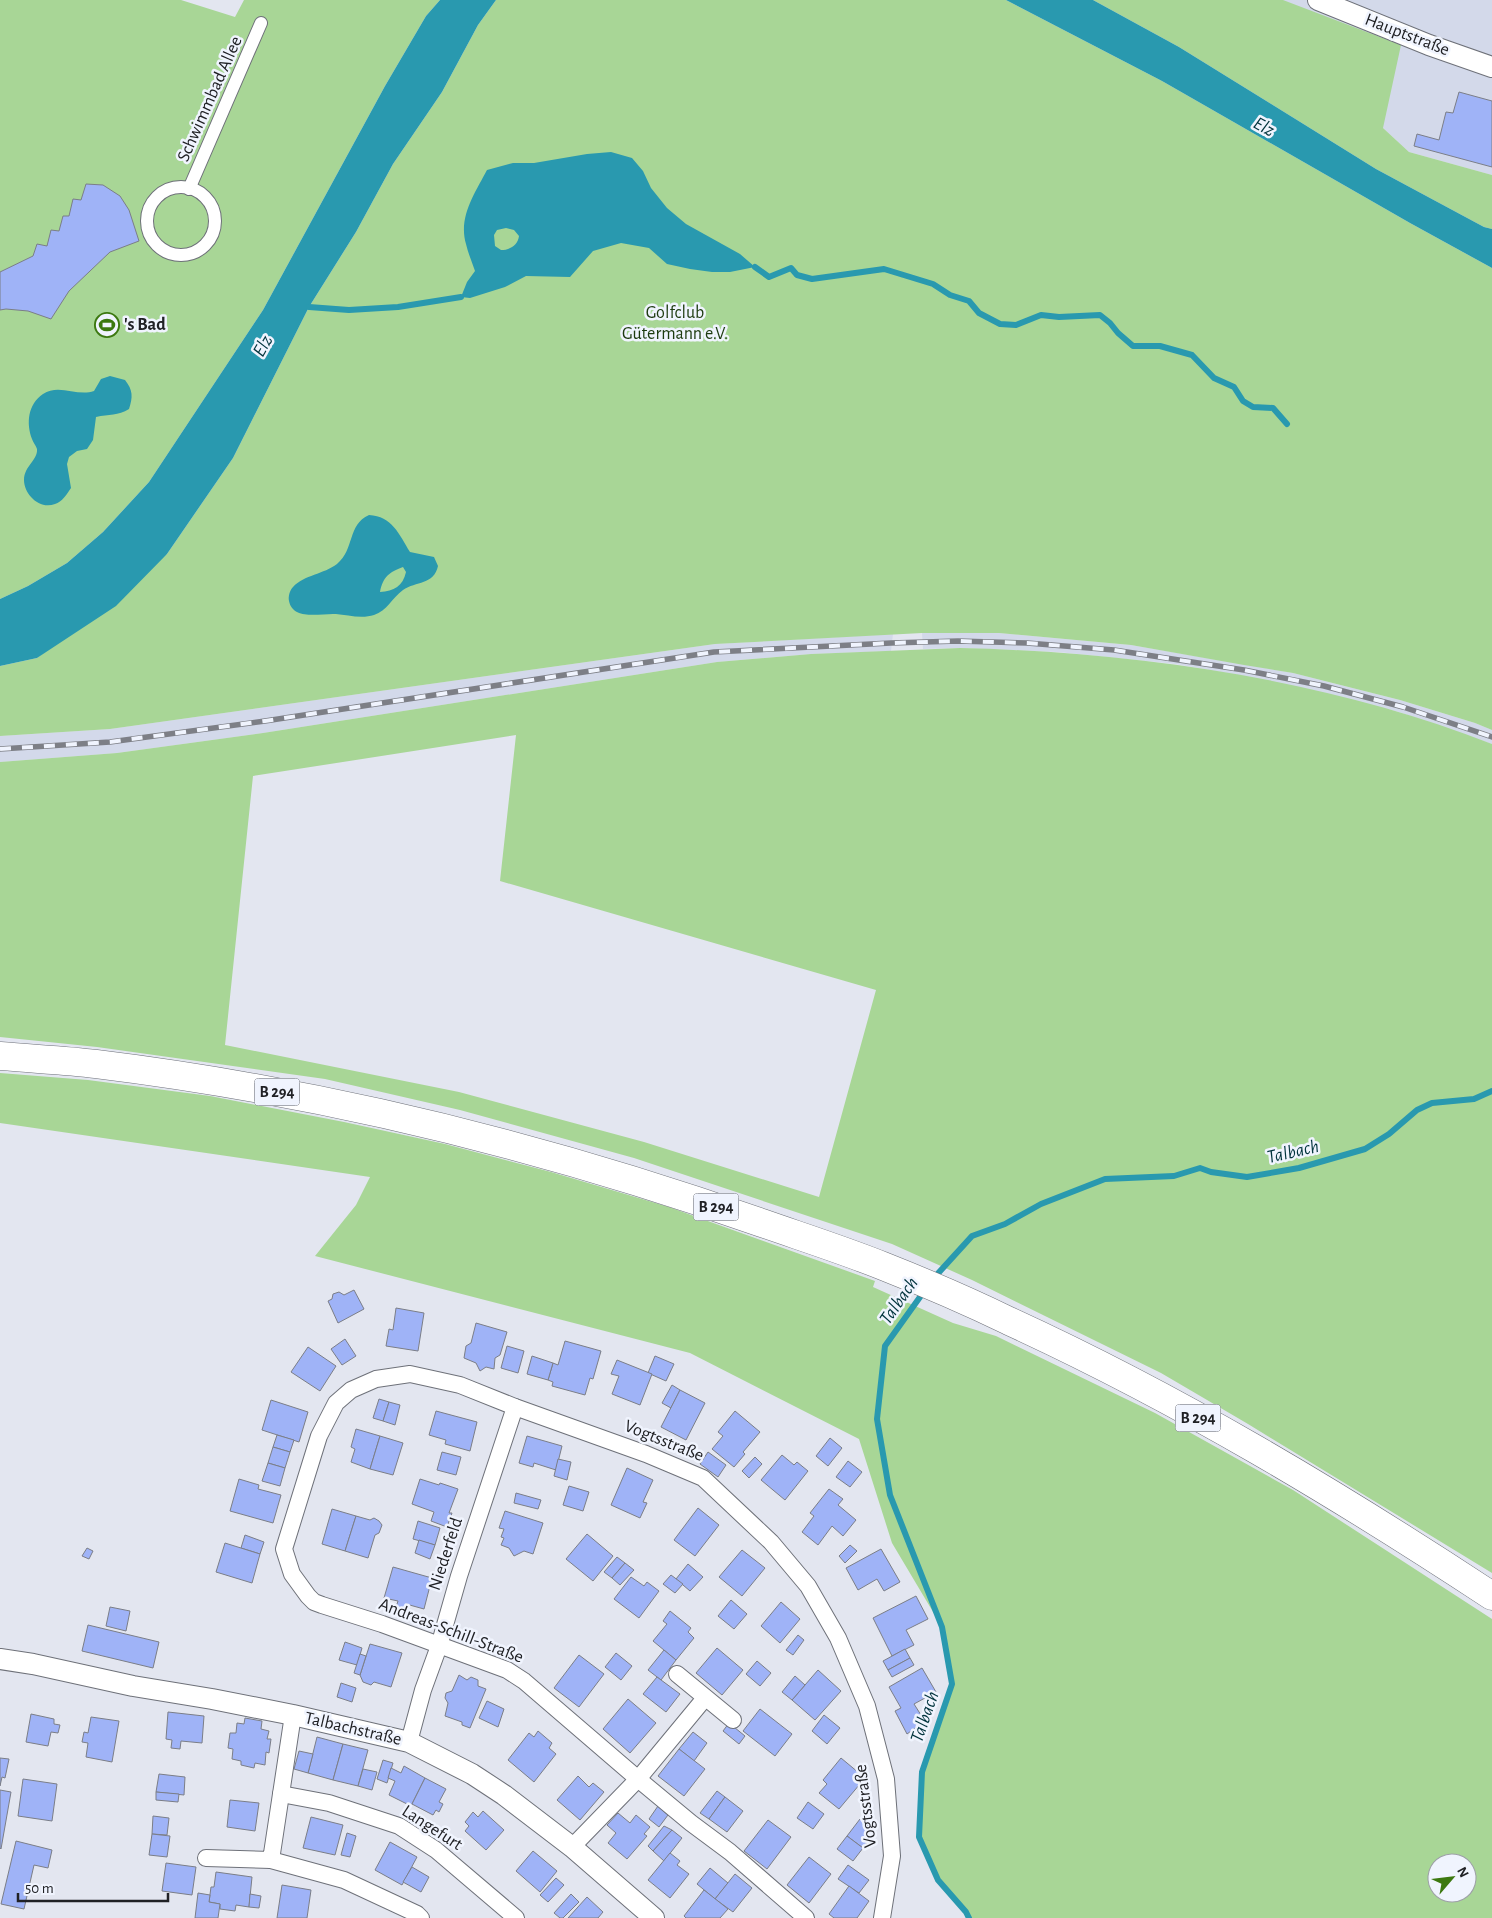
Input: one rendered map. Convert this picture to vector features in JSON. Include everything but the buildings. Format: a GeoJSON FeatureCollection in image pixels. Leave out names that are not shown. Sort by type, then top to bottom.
{"type":"FeatureCollection","features":[{"type":"Feature","properties":{"kind":"highway","name":"B 294"},"geometry":{"type":"LineString","coordinates":[[0,1056],[94,1064],[212,1081],[313,1098],[430,1124],[587,1165],[713,1206],[882,1266],[968,1302],[1111,1370],[1286,1466],[1420,1548],[1492,1596]]}},
{"type":"Feature","properties":{"kind":"street","name":"Hauptstraße"},"geometry":{"type":"LineString","coordinates":[[1318,0],[1492,68]]}},
{"type":"Feature","properties":{"kind":"street","name":"Schwimmbad Allee"},"geometry":{"type":"LineString","coordinates":[[190,189],[261,23]]}},
{"type":"Feature","properties":{"kind":"street","name":"Schwimmbad Allee"},"geometry":{"type":"LineString","coordinates":[[177,188],[190,189],[198,192],[208,202],[214,216],[213,230],[207,243],[201,248],[188,254],[167,252],[155,243],[148,230],[148,216],[153,202],[163,193],[177,188]]}},
{"type":"Feature","properties":{"kind":"street","name":"Vogtsstraße"},"geometry":{"type":"LineString","coordinates":[[308,1596],[292,1574],[284,1549],[319,1436],[336,1403],[351,1390],[376,1379],[410,1374],[460,1385],[646,1454],[703,1478],[771,1542],[808,1586],[838,1638],[867,1706],[886,1779],[892,1856],[882,1918]]}},
{"type":"Feature","properties":{"kind":"street","name":"Niederfeld"},"geometry":{"type":"LineString","coordinates":[[409,1742],[423,1690],[439,1646],[459,1576],[515,1407]]}},
{"type":"Feature","properties":{"kind":"street","name":"Andreas-Schill-Straße"},"geometry":{"type":"LineString","coordinates":[[308,1596],[322,1606],[382,1624],[507,1670],[524,1681],[638,1779],[691,1823],[730,1852],[806,1918]]}},
{"type":"Feature","properties":{"kind":"street","name":"Talbachstraße"},"geometry":{"type":"LineString","coordinates":[[0,1659],[33,1664],[133,1686],[293,1715],[409,1742],[472,1774],[504,1795],[572,1847],[654,1918]]}},
{"type":"Feature","properties":{"kind":"street"},"geometry":{"type":"LineString","coordinates":[[677,1674],[733,1720]]}},
{"type":"Feature","properties":{"kind":"street"},"geometry":{"type":"LineString","coordinates":[[572,1847],[638,1779],[705,1698]]}},
{"type":"Feature","properties":{"kind":"street"},"geometry":{"type":"LineString","coordinates":[[272,1860],[293,1715]]}},
{"type":"Feature","properties":{"kind":"street","name":"Langefurt"},"geometry":{"type":"LineString","coordinates":[[281,1794],[329,1803],[399,1826],[436,1850],[516,1918]]}},
{"type":"Feature","properties":{"kind":"street"},"geometry":{"type":"LineString","coordinates":[[206,1858],[272,1860],[344,1880],[417,1914],[421,1918]]}},
{"type":"Feature","properties":{"kind":"shaded area"},"geometry":{"type":"Polygon","coordinates":[[[1283,0],[1492,0],[1492,175],[1409,152],[1383,128],[1283,0]]]}},
{"type":"Feature","properties":{"kind":"shaded area"},"geometry":{"type":"Polygon","coordinates":[[[922,633],[999,633],[1131,645],[1293,673],[1400,700],[1475,723],[1492,730],[1492,744],[1399,712],[1243,676],[1176,664],[1058,652],[960,648],[923,649],[922,633]]]}},
{"type":"Feature","properties":{"kind":"shaded area"},"geometry":{"type":"Polygon","coordinates":[[[893,634],[891,651],[811,654],[717,662],[263,733],[117,753],[0,762],[0,736],[110,729],[715,644],[893,634]]]}},
{"type":"Feature","properties":{"kind":"green space"},"geometry":{"type":"Polygon","coordinates":[[[0,0],[181,0],[235,17],[244,0],[440,0],[426,16],[385,86],[263,310],[149,482],[103,532],[67,563],[28,586],[0,599],[0,0]]]}},
{"type":"Feature","properties":{"kind":"green space","name":"Golfclub Gütermann e.V."},"geometry":{"type":"Polygon","coordinates":[[[496,0],[1006,0],[1162,81],[1492,268],[1492,730],[1400,700],[1293,673],[1131,645],[999,633],[922,633],[715,644],[110,729],[0,736],[0,666],[37,658],[167,554],[233,458],[309,307],[356,232],[393,164],[442,92],[478,25],[496,0]]]}},
{"type":"Feature","properties":{"kind":"green space"},"geometry":{"type":"Polygon","coordinates":[[[1093,0],[1283,0],[1401,45],[1383,128],[1409,152],[1492,175],[1492,229],[1484,227],[1376,169],[1179,47],[1093,0]]]}},
{"type":"Feature","properties":{"kind":"green space"},"geometry":{"type":"Polygon","coordinates":[[[960,648],[1027,651],[1162,663],[1298,686],[1364,702],[1429,721],[1492,744],[1492,1573],[1161,1373],[972,1280],[892,1244],[634,1158],[460,1110],[325,1079],[97,1047],[0,1037],[0,762],[117,753],[263,733],[717,662],[811,654],[960,648]],[[516,735],[253,776],[225,1045],[459,1092],[644,1142],[819,1197],[876,990],[500,881],[516,735]]]}},
{"type":"Feature","properties":{"kind":"green space"},"geometry":{"type":"Polygon","coordinates":[[[0,1073],[88,1080],[210,1096],[344,1122],[445,1144],[551,1172],[669,1207],[875,1281],[873,1287],[953,1323],[996,1336],[1155,1413],[1293,1490],[1492,1619],[1492,1918],[969,1918],[938,1880],[919,1837],[922,1772],[952,1684],[942,1627],[892,1543],[859,1439],[690,1353],[315,1256],[356,1205],[370,1177],[0,1123],[0,1073]]]}},
{"type":"Feature","properties":{"kind":"water","name":"Elz"},"geometry":{"type":"Polygon","coordinates":[[[440,0],[496,0],[478,25],[442,92],[393,164],[356,232],[309,307],[233,458],[167,554],[116,606],[37,658],[0,666],[0,599],[28,586],[67,563],[103,532],[149,482],[263,310],[385,86],[426,16],[440,0]]]}},
{"type":"Feature","properties":{"kind":"water","name":"Elz"},"geometry":{"type":"Polygon","coordinates":[[[1006,0],[1093,0],[1179,47],[1376,169],[1484,227],[1492,229],[1492,268],[1162,81],[1006,0]]]}},
{"type":"Feature","properties":{"kind":"water"},"geometry":{"type":"Polygon","coordinates":[[[611,152],[632,158],[643,171],[651,188],[667,208],[686,224],[740,254],[755,267],[730,272],[690,269],[667,264],[649,248],[621,243],[593,251],[570,277],[526,276],[505,287],[470,298],[461,297],[467,282],[475,271],[464,234],[464,224],[473,196],[487,170],[513,163],[534,163],[611,152]],[[506,228],[497,230],[494,235],[495,246],[501,250],[513,246],[519,236],[514,230],[506,228]]]}},
{"type":"Feature","properties":{"kind":"water"},"geometry":{"type":"Polygon","coordinates":[[[110,376],[125,380],[130,387],[132,394],[129,409],[117,414],[96,417],[93,440],[87,449],[77,451],[69,457],[67,464],[71,488],[58,503],[43,505],[38,503],[30,495],[24,480],[26,471],[37,453],[29,427],[31,408],[38,398],[49,391],[94,391],[101,379],[110,376]]]}},
{"type":"Feature","properties":{"kind":"water"},"geometry":{"type":"Polygon","coordinates":[[[369,515],[377,516],[389,522],[410,552],[434,557],[438,566],[436,572],[429,580],[403,590],[382,611],[374,615],[360,617],[336,614],[308,615],[296,611],[289,601],[292,588],[303,580],[337,564],[347,551],[354,531],[362,519],[369,515]],[[403,567],[390,573],[383,582],[380,592],[397,587],[403,581],[406,572],[403,567]]]}},
{"type":"Feature","properties":{"kind":"waterway"},"geometry":{"type":"LineString","coordinates":[[755,267],[769,277],[791,268],[797,275],[812,279],[884,269],[933,284],[950,295],[969,301],[979,313],[1000,324],[1016,325],[1041,315],[1059,317],[1100,315],[1133,346],[1160,346],[1192,355],[1214,378],[1234,387],[1243,401],[1253,407],[1273,408],[1287,424]]}},
{"type":"Feature","properties":{"kind":"waterway"},"geometry":{"type":"LineString","coordinates":[[309,307],[349,310],[398,307],[461,297]]}},
{"type":"Feature","properties":{"kind":"waterway","name":"Talbach"},"geometry":{"type":"LineString","coordinates":[[932,1280],[972,1236],[1005,1224],[1041,1204],[1105,1179],[1174,1176],[1200,1168],[1211,1172],[1247,1177],[1299,1168],[1365,1149],[1389,1134],[1417,1110],[1432,1103],[1474,1099],[1492,1091]]}},
{"type":"Feature","properties":{"kind":"waterway","name":"Talbach"},"geometry":{"type":"LineString","coordinates":[[925,1290],[885,1346],[877,1419],[890,1495],[942,1627],[952,1684],[922,1772],[919,1837],[938,1880],[969,1918]]}},
{"type":"Feature","properties":{"kind":"railway"},"geometry":{"type":"LineString","coordinates":[[0,749],[110,742],[265,721],[714,652],[958,641],[1027,643],[1114,650],[1244,670],[1324,686],[1403,707],[1492,737]]}},
{"type":"Feature","properties":{"kind":"place","name":"'s Bad"},"geometry":{"type":"Point","coordinates":[107,325]}}]}
